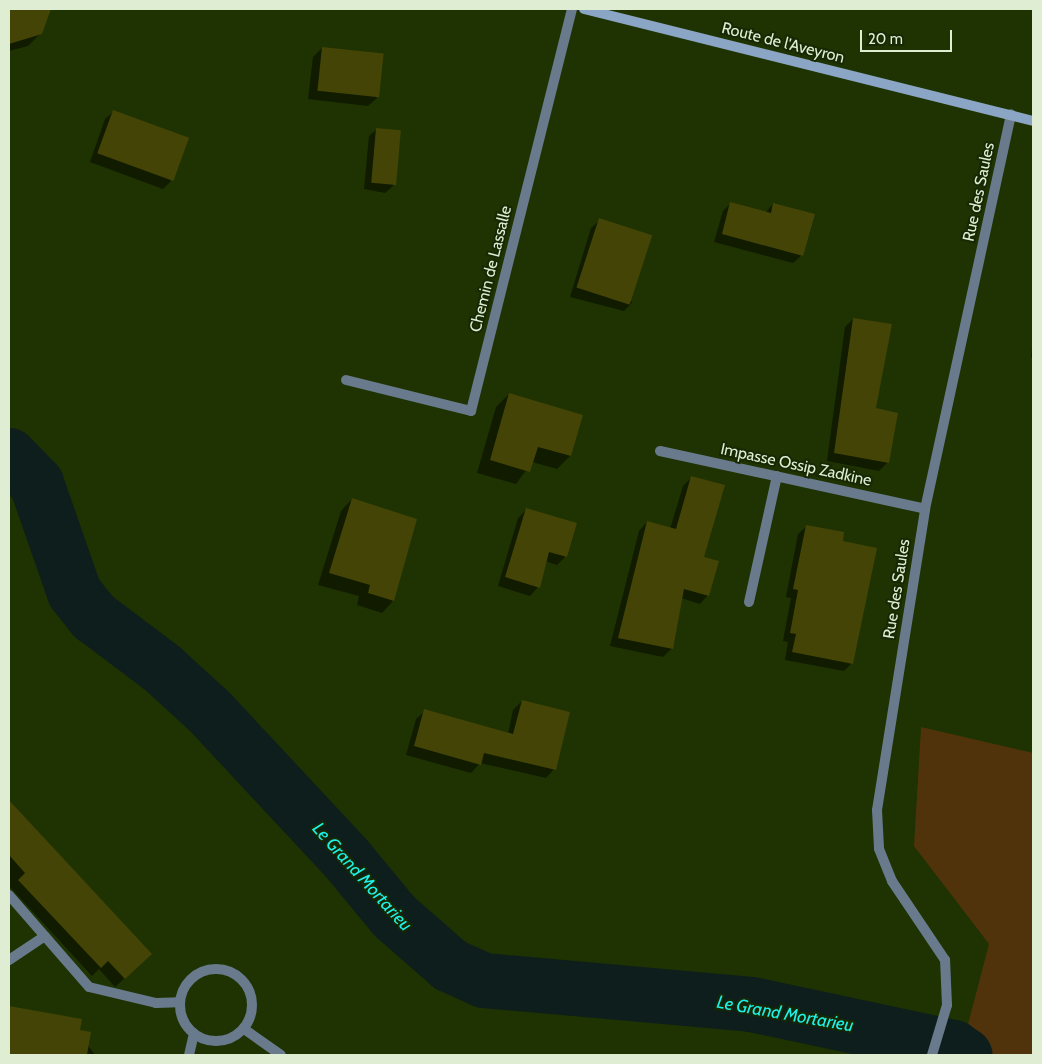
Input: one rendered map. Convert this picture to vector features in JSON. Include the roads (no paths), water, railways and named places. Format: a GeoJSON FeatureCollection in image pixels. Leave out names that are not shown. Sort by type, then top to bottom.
{"type":"FeatureCollection","features":[{"type":"Feature","properties":{"kind":"street","name":"Chemin de Lassalle"},"geometry":{"type":"LineString","coordinates":[[346,380],[471,411],[572,9]]}},
{"type":"Feature","properties":{"kind":"street","name":"Route de l'Aveyron"},"geometry":{"type":"LineString","coordinates":[[584,9],[1033,121]]}},
{"type":"Feature","properties":{"kind":"street","name":"Rue des Saules"},"geometry":{"type":"LineString","coordinates":[[932,1055],[947,1005],[945,960],[892,881],[879,848],[877,810],[926,509],[1011,114]]}},
{"type":"Feature","properties":{"kind":"street","name":"Impasse Ossip Zadkine"},"geometry":{"type":"LineString","coordinates":[[660,451],[926,509]]}},
{"type":"Feature","properties":{"kind":"street"},"geometry":{"type":"LineString","coordinates":[[749,602],[777,476]]}},
{"type":"Feature","properties":{"kind":"street"},"geometry":{"type":"LineString","coordinates":[[9,895],[89,987],[156,1003],[179,1002]]}},
{"type":"Feature","properties":{"kind":"street"},"geometry":{"type":"LineString","coordinates":[[9,960],[45,936]]}},
{"type":"Feature","properties":{"kind":"street"},"geometry":{"type":"LineString","coordinates":[[207,970],[230,971],[241,978],[253,1000],[244,1029],[222,1041],[194,1034],[180,1015],[179,1002],[193,976],[207,970]]}},
{"type":"Feature","properties":{"kind":"street"},"geometry":{"type":"LineString","coordinates":[[244,1029],[281,1055]]}},
{"type":"Feature","properties":{"kind":"street"},"geometry":{"type":"LineString","coordinates":[[189,1055],[194,1034]]}},
{"type":"Feature","properties":{"kind":"waterway","name":"Le Grand Mortarieu"},"geometry":{"type":"LineString","coordinates":[[9,455],[36,483],[74,592],[93,616],[162,668],[209,711],[346,858],[394,916],[450,965],[484,980],[751,1004],[953,1047],[965,1055]]}}]}
